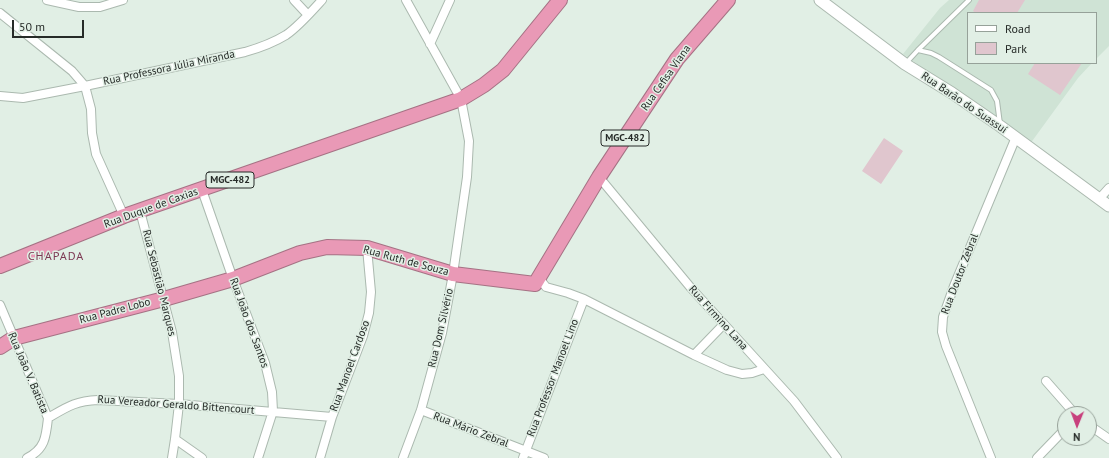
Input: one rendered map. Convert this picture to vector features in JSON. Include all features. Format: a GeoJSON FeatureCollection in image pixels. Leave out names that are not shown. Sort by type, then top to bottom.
{"type":"FeatureCollection","features":[{"type":"Feature","properties":{"kind":"highway","name":"MGC-482"},"geometry":{"type":"LineString","coordinates":[[461,99],[484,85],[503,70],[560,0]]}},
{"type":"Feature","properties":{"kind":"highway","name":"Rua Cefisa Viana"},"geometry":{"type":"LineString","coordinates":[[537,281],[599,177],[677,59],[728,0]]}},
{"type":"Feature","properties":{"kind":"highway","name":"Rua Duque de Caxias"},"geometry":{"type":"LineString","coordinates":[[0,266],[124,216],[461,99]]}},
{"type":"Feature","properties":{"kind":"highway","name":"Rua Ruth de Souza"},"geometry":{"type":"LineString","coordinates":[[233,279],[300,253],[327,247],[367,248],[453,274],[537,281]]}},
{"type":"Feature","properties":{"kind":"highway","name":"Rua Padre Lobo"},"geometry":{"type":"LineString","coordinates":[[0,347],[14,338],[164,299],[233,279]]}},
{"type":"Feature","properties":{"kind":"main road","name":"Rua Barão do Suassuí"},"geometry":{"type":"LineString","coordinates":[[820,0],[905,64],[952,93],[1000,126],[1109,206]]}},
{"type":"Feature","properties":{"kind":"street"},"geometry":{"type":"LineString","coordinates":[[47,0],[78,7],[123,0]]}},
{"type":"Feature","properties":{"kind":"street"},"geometry":{"type":"LineString","coordinates":[[294,0],[308,15]]}},
{"type":"Feature","properties":{"kind":"street","name":"Rua Professora Júlia Miranda"},"geometry":{"type":"LineString","coordinates":[[0,96],[23,98],[245,52],[268,45],[286,35],[322,0]]}},
{"type":"Feature","properties":{"kind":"street","name":"Rua Dom Silvério"},"geometry":{"type":"LineString","coordinates":[[403,458],[421,410],[442,333],[468,177],[469,141],[461,99],[406,0]]}},
{"type":"Feature","properties":{"kind":"street"},"geometry":{"type":"LineString","coordinates":[[430,44],[450,0]]}},
{"type":"Feature","properties":{"kind":"street"},"geometry":{"type":"LineString","coordinates":[[0,13],[72,71],[85,86],[91,109],[92,133],[96,154],[124,216]]}},
{"type":"Feature","properties":{"kind":"street","name":"Rua Doutor Zebral"},"geometry":{"type":"LineString","coordinates":[[991,458],[946,346],[942,332],[943,317],[956,279],[1016,138]]}},
{"type":"Feature","properties":{"kind":"street","name":"Rua Firmino Lana"},"geometry":{"type":"LineString","coordinates":[[599,177],[691,288],[794,401],[837,458]]}},
{"type":"Feature","properties":{"kind":"street"},"geometry":{"type":"LineString","coordinates":[[1100,198],[1109,188]]}},
{"type":"Feature","properties":{"kind":"street","name":"Rua João dos Santos"},"geometry":{"type":"LineString","coordinates":[[202,190],[233,279],[265,362],[272,392],[273,411],[258,458]]}},
{"type":"Feature","properties":{"kind":"street","name":"Rua Sebastião Marques"},"geometry":{"type":"LineString","coordinates":[[140,211],[172,332],[179,376],[179,404],[172,458]]}},
{"type":"Feature","properties":{"kind":"street","name":"Rua Manoel Cardoso"},"geometry":{"type":"LineString","coordinates":[[320,458],[332,417],[363,336],[369,313],[371,292],[367,248]]}},
{"type":"Feature","properties":{"kind":"street","name":"Rua Ruth de Souza"},"geometry":{"type":"LineString","coordinates":[[537,281],[546,287],[584,299],[694,355],[727,370],[742,374],[752,373],[764,369]]}},
{"type":"Feature","properties":{"kind":"street","name":"Rua Professor Manoel Lino"},"geometry":{"type":"LineString","coordinates":[[524,454],[584,299]]}},
{"type":"Feature","properties":{"kind":"street","name":"Rua João V. Batista"},"geometry":{"type":"LineString","coordinates":[[0,306],[48,418]]}},
{"type":"Feature","properties":{"kind":"street"},"geometry":{"type":"LineString","coordinates":[[694,355],[724,324]]}},
{"type":"Feature","properties":{"kind":"street"},"geometry":{"type":"LineString","coordinates":[[1046,381],[1068,406]]}},
{"type":"Feature","properties":{"kind":"street","name":"Rua Vereador Geraldo Bittencourt"},"geometry":{"type":"LineString","coordinates":[[48,418],[74,404],[86,400],[179,404],[332,417]]}},
{"type":"Feature","properties":{"kind":"street","name":"Rua Mário Zebral"},"geometry":{"type":"LineString","coordinates":[[421,410],[524,454],[544,458]]}},
{"type":"Feature","properties":{"kind":"street"},"geometry":{"type":"LineString","coordinates":[[27,458],[33,455],[41,447],[46,436],[48,418]]}},
{"type":"Feature","properties":{"kind":"street"},"geometry":{"type":"LineString","coordinates":[[1097,431],[1109,439]]}},
{"type":"Feature","properties":{"kind":"street"},"geometry":{"type":"LineString","coordinates":[[1037,458],[1057,437]]}},
{"type":"Feature","properties":{"kind":"street"},"geometry":{"type":"LineString","coordinates":[[175,439],[202,458]]}},
{"type":"Feature","properties":{"kind":"lane"},"geometry":{"type":"LineString","coordinates":[[905,64],[968,0]]}},
{"type":"Feature","properties":{"kind":"lane"},"geometry":{"type":"LineString","coordinates":[[918,50],[931,53],[939,57],[991,90],[998,101],[1000,126]]}},
{"type":"Feature","properties":{"kind":"shaded area"},"geometry":{"type":"Polygon","coordinates":[[[949,0],[1109,0],[1109,46],[1097,58],[1097,12],[967,12],[967,64],[1091,64],[1078,78],[1030,144],[903,54],[940,8],[949,0]]]}},
{"type":"Feature","properties":{"kind":"green space"},"geometry":{"type":"Polygon","coordinates":[[[979,0],[1025,0],[1018,12],[973,11],[979,0]]]}},
{"type":"Feature","properties":{"kind":"green space"},"geometry":{"type":"Polygon","coordinates":[[[1034,64],[1081,64],[1060,95],[1028,74],[1034,64]]]}},
{"type":"Feature","properties":{"kind":"green space"},"geometry":{"type":"Polygon","coordinates":[[[884,138],[903,151],[881,184],[862,171],[884,138]]]}},
{"type":"Feature","properties":{"kind":"district","name":"CHAPADA"},"geometry":{"type":"Point","coordinates":[56,257]}}]}
